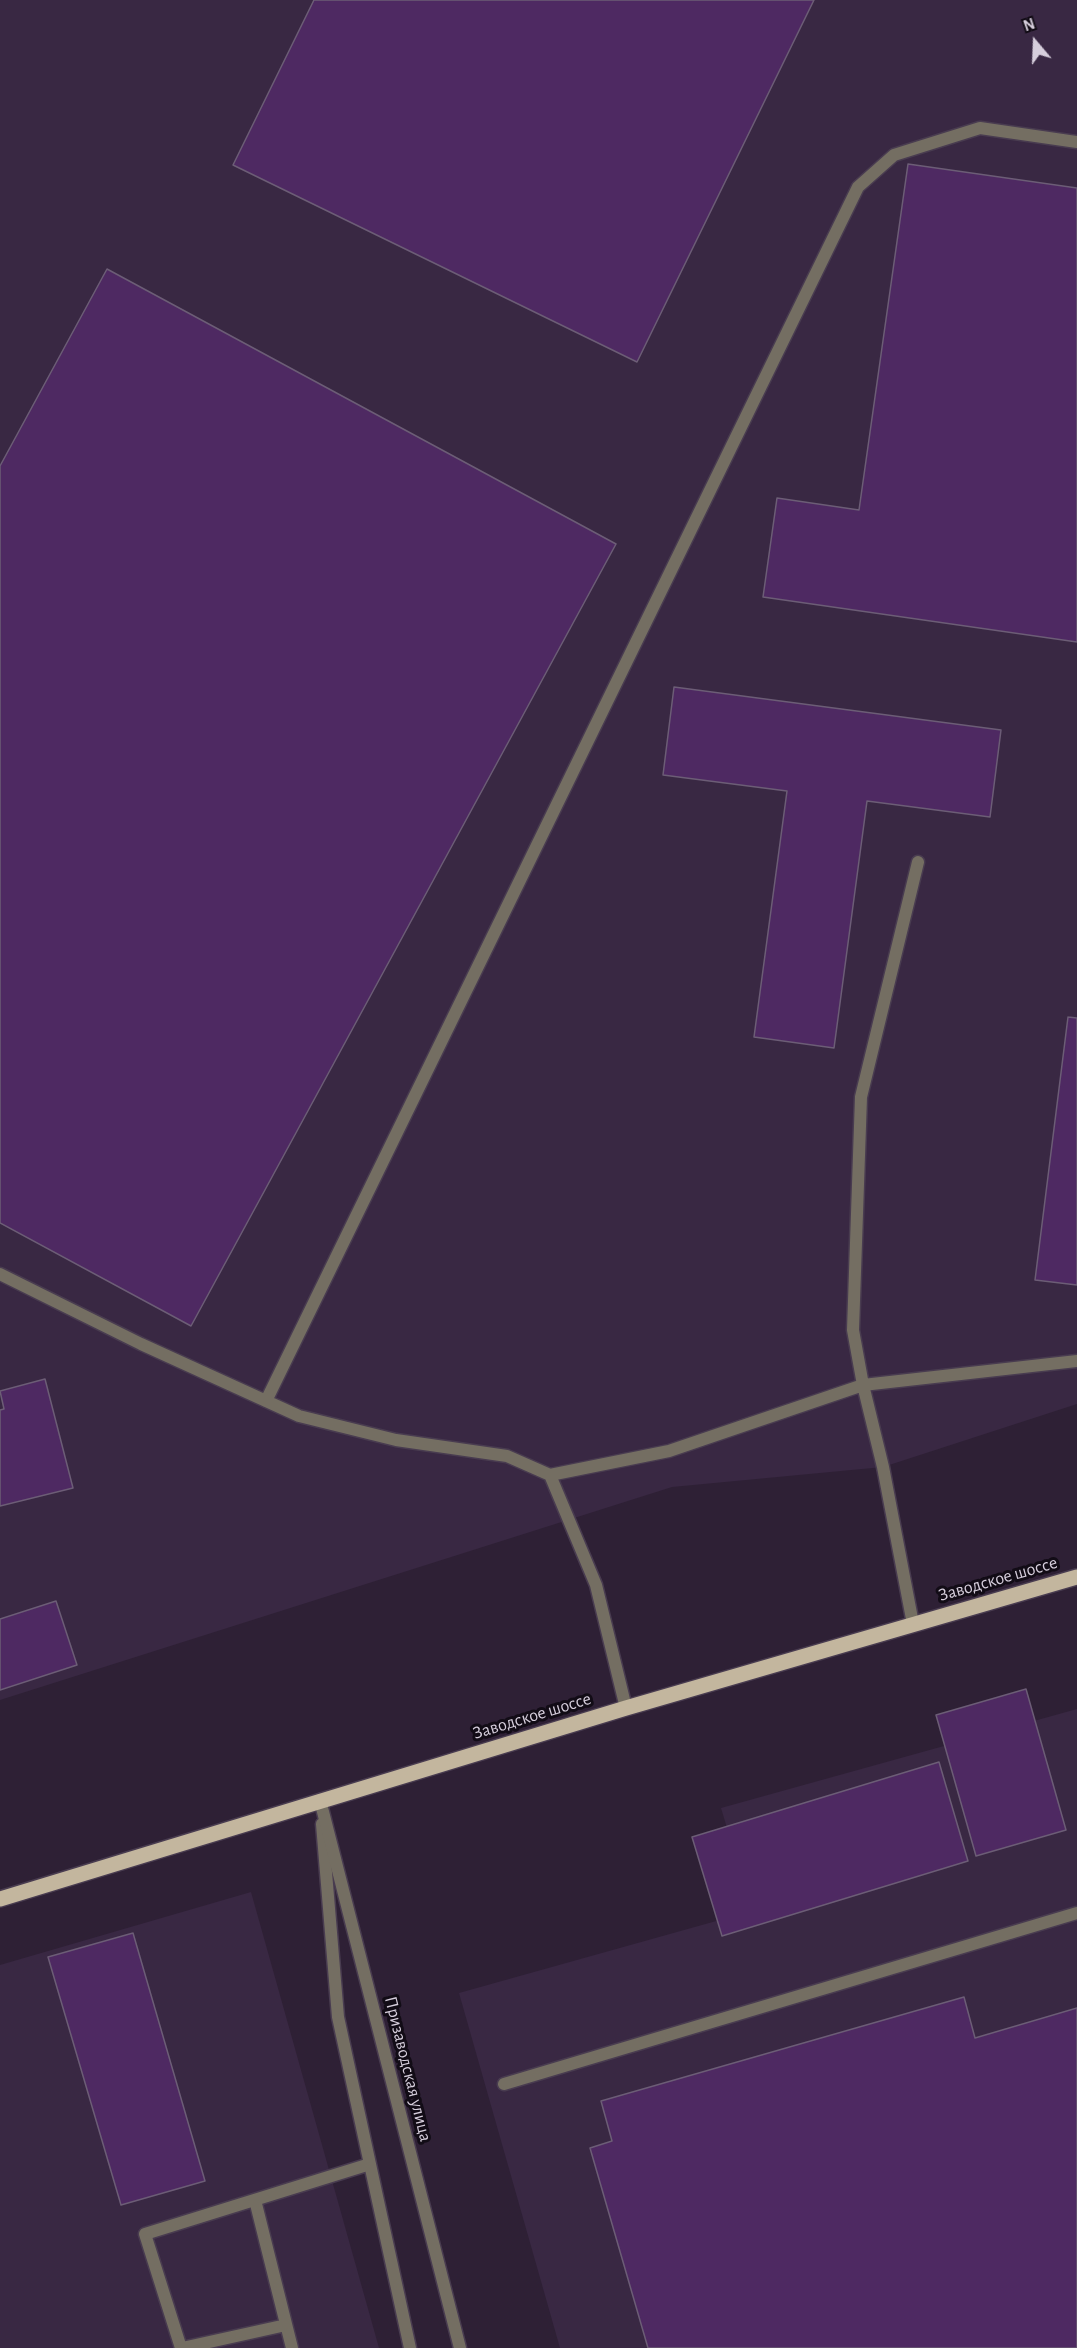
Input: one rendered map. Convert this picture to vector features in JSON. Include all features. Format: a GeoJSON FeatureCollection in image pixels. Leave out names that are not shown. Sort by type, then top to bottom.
{"type":"FeatureCollection","features":[{"type":"Feature","properties":{"kind":"main road","name":"Заводское шоссе"},"geometry":{"type":"LineString","coordinates":[[0,1899],[626,1707],[1077,1577]]}},
{"type":"Feature","properties":{"kind":"street"},"geometry":{"type":"LineString","coordinates":[[266,1401],[858,187],[894,155],[980,128],[1077,142]]}},
{"type":"Feature","properties":{"kind":"street"},"geometry":{"type":"LineString","coordinates":[[913,1624],[883,1467],[863,1385],[853,1330],[861,1097],[918,862]]}},
{"type":"Feature","properties":{"kind":"street"},"geometry":{"type":"LineString","coordinates":[[0,1274],[141,1344],[299,1416],[396,1440],[507,1456],[550,1475],[669,1451],[863,1385],[1077,1361]]}},
{"type":"Feature","properties":{"kind":"street"},"geometry":{"type":"LineString","coordinates":[[550,1475],[596,1585],[626,1707]]}},
{"type":"Feature","properties":{"kind":"street"},"geometry":{"type":"LineString","coordinates":[[320,1800],[338,2018],[410,2348]]}},
{"type":"Feature","properties":{"kind":"street","name":"Призаводская улица"},"geometry":{"type":"LineString","coordinates":[[320,1800],[460,2348]]}},
{"type":"Feature","properties":{"kind":"street"},"geometry":{"type":"LineString","coordinates":[[504,2084],[1077,1913]]}},
{"type":"Feature","properties":{"kind":"street"},"geometry":{"type":"LineString","coordinates":[[286,2325],[182,2348],[145,2234],[370,2164]]}},
{"type":"Feature","properties":{"kind":"street"},"geometry":{"type":"LineString","coordinates":[[255,2200],[292,2348]]}},
{"type":"Feature","properties":{"kind":"shaded area"},"geometry":{"type":"Polygon","coordinates":[[[0,0],[1077,0],[1077,1404],[883,1467],[672,1487],[0,1700],[0,0]]]}},
{"type":"Feature","properties":{"kind":"shaded area"},"geometry":{"type":"Polygon","coordinates":[[[1077,1709],[1077,2348],[560,2348],[459,1993],[752,1911],[721,1808],[1077,1709]]]}},
{"type":"Feature","properties":{"kind":"shaded area"},"geometry":{"type":"Polygon","coordinates":[[[251,1892],[379,2348],[0,2348],[0,1965],[251,1892]]]}},
{"type":"Feature","properties":{"kind":"building"},"geometry":{"type":"Polygon","coordinates":[[[314,0],[814,0],[637,362],[233,165],[314,0]]]}},
{"type":"Feature","properties":{"kind":"building"},"geometry":{"type":"Polygon","coordinates":[[[908,164],[1077,188],[1077,642],[763,597],[777,498],[859,510],[908,164]]]}},
{"type":"Feature","properties":{"kind":"building"},"geometry":{"type":"Polygon","coordinates":[[[107,269],[616,544],[191,1326],[0,1223],[0,466],[107,269]]]}},
{"type":"Feature","properties":{"kind":"building"},"geometry":{"type":"Polygon","coordinates":[[[674,687],[1001,730],[990,817],[867,801],[834,1048],[754,1037],[787,791],[663,775],[674,687]]]}},
{"type":"Feature","properties":{"kind":"building"},"geometry":{"type":"Polygon","coordinates":[[[1068,1017],[1077,1018],[1077,1285],[1035,1280],[1068,1017]]]}},
{"type":"Feature","properties":{"kind":"building"},"geometry":{"type":"Polygon","coordinates":[[[45,1379],[73,1488],[0,1506],[0,1410],[4,1409],[0,1391],[45,1379]]]}},
{"type":"Feature","properties":{"kind":"building"},"geometry":{"type":"Polygon","coordinates":[[[56,1601],[77,1665],[0,1690],[0,1619],[56,1601]]]}},
{"type":"Feature","properties":{"kind":"building"},"geometry":{"type":"Polygon","coordinates":[[[1026,1689],[1066,1830],[976,1856],[936,1715],[1026,1689]]]}},
{"type":"Feature","properties":{"kind":"building"},"geometry":{"type":"Polygon","coordinates":[[[939,1762],[968,1861],[722,1936],[692,1837],[939,1762]]]}},
{"type":"Feature","properties":{"kind":"building"},"geometry":{"type":"Polygon","coordinates":[[[133,1933],[205,2181],[121,2205],[48,1957],[133,1933]]]}},
{"type":"Feature","properties":{"kind":"building"},"geometry":{"type":"Polygon","coordinates":[[[964,1997],[975,2038],[1077,2008],[1077,2348],[648,2348],[590,2148],[612,2141],[601,2101],[964,1997]]]}}]}
